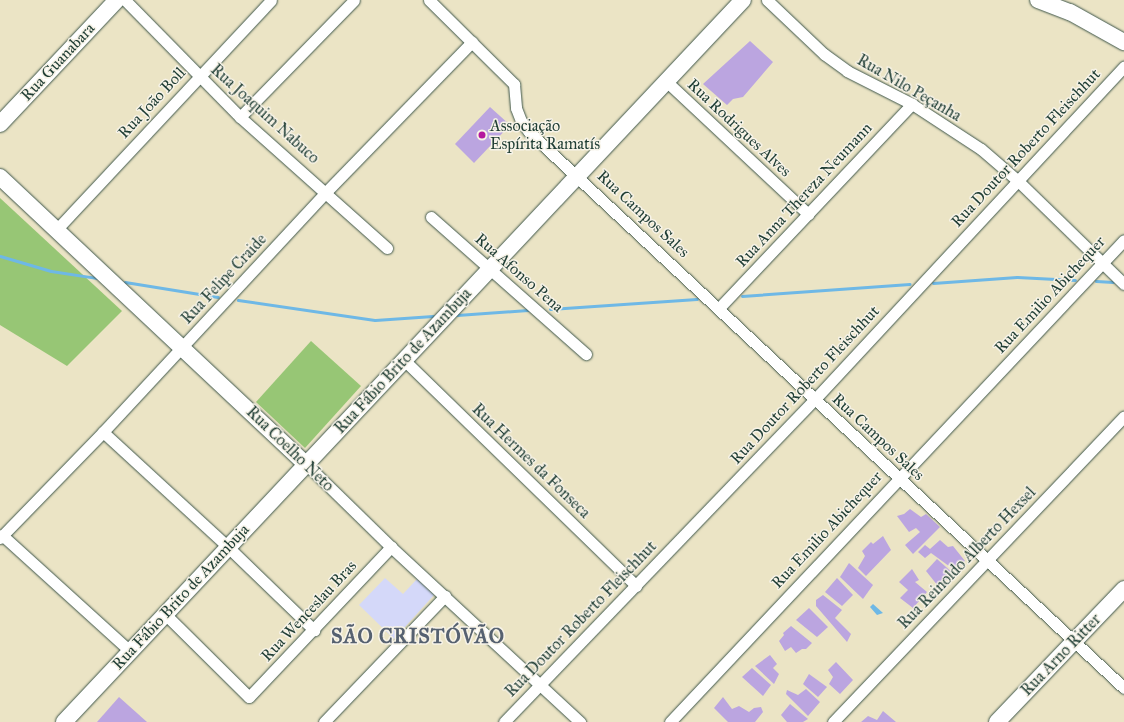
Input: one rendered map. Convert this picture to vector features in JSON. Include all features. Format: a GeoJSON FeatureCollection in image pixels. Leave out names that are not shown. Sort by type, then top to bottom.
{"type":"FeatureCollection","features":[{"type":"Feature","properties":{"kind":"street","name":"Rua Guanabara"},"geometry":{"type":"LineString","coordinates":[[0,124],[117,0]]}},
{"type":"Feature","properties":{"kind":"street","name":"Rua Joaquim Nabuco"},"geometry":{"type":"LineString","coordinates":[[125,0],[199,77],[240,117],[326,191],[387,248]]}},
{"type":"Feature","properties":{"kind":"street","name":"Rua João Boll"},"geometry":{"type":"LineString","coordinates":[[57,229],[271,0]]}},
{"type":"Feature","properties":{"kind":"street"},"geometry":{"type":"LineString","coordinates":[[240,117],[354,0]]}},
{"type":"Feature","properties":{"kind":"street","name":"Rua Campos Sales"},"geometry":{"type":"LineString","coordinates":[[429,0],[514,84],[516,108],[521,121],[529,132],[578,175],[1124,688]]}},
{"type":"Feature","properties":{"kind":"street","name":"Rua Fábio Brito de Azambuja"},"geometry":{"type":"LineString","coordinates":[[64,722],[743,0]]}},
{"type":"Feature","properties":{"kind":"street","name":"Rua Nilo Peçanha"},"geometry":{"type":"LineString","coordinates":[[767,0],[824,54],[847,71],[912,104],[981,149],[1017,180],[1124,284]]}},
{"type":"Feature","properties":{"kind":"street"},"geometry":{"type":"LineString","coordinates":[[1038,0],[1070,12],[1124,42]]}},
{"type":"Feature","properties":{"kind":"street","name":"Rua Felipe Craide"},"geometry":{"type":"LineString","coordinates":[[1,536],[103,432],[326,191],[472,42]]}},
{"type":"Feature","properties":{"kind":"street","name":"Rua Doutor Roberto Fleischhut"},"geometry":{"type":"LineString","coordinates":[[504,722],[815,399],[1124,66]]}},
{"type":"Feature","properties":{"kind":"street","name":"Rua Rodrigues Alves"},"geometry":{"type":"LineString","coordinates":[[666,81],[808,214]]}},
{"type":"Feature","properties":{"kind":"street","name":"Rua Anna Thereza Neumann"},"geometry":{"type":"LineString","coordinates":[[719,308],[912,104]]}},
{"type":"Feature","properties":{"kind":"street","name":"Rua Coelho Neto"},"geometry":{"type":"LineString","coordinates":[[0,177],[306,464],[391,547],[580,722]]}},
{"type":"Feature","properties":{"kind":"street","name":"Rua Afonso Pena"},"geometry":{"type":"LineString","coordinates":[[431,217],[586,354]]}},
{"type":"Feature","properties":{"kind":"street","name":"Rua Emilio Abichequer"},"geometry":{"type":"LineString","coordinates":[[670,722],[1124,240]]}},
{"type":"Feature","properties":{"kind":"street","name":"Rua Hermes da Fonseca"},"geometry":{"type":"LineString","coordinates":[[404,360],[636,586]]}},
{"type":"Feature","properties":{"kind":"street","name":"Rua Reinoldo Alberto Hexsel"},"geometry":{"type":"LineString","coordinates":[[834,722],[1124,416]]}},
{"type":"Feature","properties":{"kind":"street"},"geometry":{"type":"LineString","coordinates":[[103,432],[228,547],[314,630]]}},
{"type":"Feature","properties":{"kind":"street"},"geometry":{"type":"LineString","coordinates":[[1,536],[130,651]]}},
{"type":"Feature","properties":{"kind":"street","name":"Rua Wenceslau Bras"},"geometry":{"type":"LineString","coordinates":[[165,614],[249,697],[391,547]]}},
{"type":"Feature","properties":{"kind":"street","name":"Rua Arno Ritter"},"geometry":{"type":"LineString","coordinates":[[997,722],[1124,589]]}},
{"type":"Feature","properties":{"kind":"street"},"geometry":{"type":"LineString","coordinates":[[324,722],[445,596]]}},
{"type":"Feature","properties":{"kind":"shaded area"},"geometry":{"type":"Polygon","coordinates":[[[385,578],[403,594],[417,579],[434,595],[394,639],[359,605],[385,578]]]}},
{"type":"Feature","properties":{"kind":"green space"},"geometry":{"type":"Polygon","coordinates":[[[0,198],[122,311],[67,366],[0,325],[0,198]]]}},
{"type":"Feature","properties":{"kind":"green space"},"geometry":{"type":"Polygon","coordinates":[[[311,341],[361,386],[305,448],[256,402],[311,341]]]}},
{"type":"Feature","properties":{"kind":"water"},"geometry":{"type":"Polygon","coordinates":[[[873,604],[883,613],[877,615],[870,607],[873,604]]]}},
{"type":"Feature","properties":{"kind":"building"},"geometry":{"type":"Polygon","coordinates":[[[750,41],[773,62],[743,97],[733,99],[727,105],[703,84],[750,41]]]}},
{"type":"Feature","properties":{"kind":"building","name":"Associação Espírita Ramatís"},"geometry":{"type":"Polygon","coordinates":[[[490,107],[510,125],[474,163],[455,144],[490,107]]]}},
{"type":"Feature","properties":{"kind":"building"},"geometry":{"type":"Polygon","coordinates":[[[910,509],[921,517],[926,514],[940,527],[913,554],[905,545],[920,532],[916,528],[909,532],[897,516],[904,514],[910,509]]]}},
{"type":"Feature","properties":{"kind":"building"},"geometry":{"type":"Polygon","coordinates":[[[883,536],[891,550],[866,576],[858,568],[865,556],[862,551],[871,542],[873,544],[883,536]]]}},
{"type":"Feature","properties":{"kind":"building"},"geometry":{"type":"Polygon","coordinates":[[[940,540],[948,547],[953,546],[965,561],[953,569],[931,553],[925,558],[918,552],[925,545],[930,549],[940,540]]]}},
{"type":"Feature","properties":{"kind":"building"},"geometry":{"type":"Polygon","coordinates":[[[937,559],[954,574],[938,586],[926,571],[937,559]]]}},
{"type":"Feature","properties":{"kind":"building"},"geometry":{"type":"Polygon","coordinates":[[[849,563],[873,585],[863,599],[840,577],[849,563]]]}},
{"type":"Feature","properties":{"kind":"building"},"geometry":{"type":"Polygon","coordinates":[[[912,569],[919,580],[915,582],[927,592],[913,608],[900,598],[908,590],[899,582],[912,569]]]}},
{"type":"Feature","properties":{"kind":"building"},"geometry":{"type":"Polygon","coordinates":[[[837,578],[853,595],[842,606],[825,592],[837,578]]]}},
{"type":"Feature","properties":{"kind":"building"},"geometry":{"type":"Polygon","coordinates":[[[823,595],[842,610],[835,618],[851,634],[847,642],[816,606],[816,600],[823,595]]]}},
{"type":"Feature","properties":{"kind":"building"},"geometry":{"type":"Polygon","coordinates":[[[809,608],[828,627],[817,637],[796,620],[809,608]]]}},
{"type":"Feature","properties":{"kind":"building"},"geometry":{"type":"Polygon","coordinates":[[[791,626],[812,643],[806,649],[802,649],[796,653],[791,647],[785,651],[779,641],[784,635],[783,633],[791,626]]]}},
{"type":"Feature","properties":{"kind":"building"},"geometry":{"type":"Polygon","coordinates":[[[770,655],[777,664],[773,668],[779,674],[774,684],[755,666],[770,655]]]}},
{"type":"Feature","properties":{"kind":"building"},"geometry":{"type":"Polygon","coordinates":[[[836,662],[853,680],[840,694],[829,684],[833,677],[828,670],[836,662]]]}},
{"type":"Feature","properties":{"kind":"building"},"geometry":{"type":"Polygon","coordinates":[[[752,668],[771,685],[763,696],[742,677],[752,668]]]}},
{"type":"Feature","properties":{"kind":"building"},"geometry":{"type":"Polygon","coordinates":[[[809,674],[827,687],[818,697],[803,684],[809,674]]]}},
{"type":"Feature","properties":{"kind":"building"},"geometry":{"type":"Polygon","coordinates":[[[806,689],[820,702],[808,716],[786,694],[787,690],[798,695],[806,689]]]}},
{"type":"Feature","properties":{"kind":"building"},"geometry":{"type":"Polygon","coordinates":[[[119,697],[147,722],[97,722],[119,697]]]}},
{"type":"Feature","properties":{"kind":"building"},"geometry":{"type":"Polygon","coordinates":[[[723,697],[732,709],[739,706],[749,712],[754,708],[761,707],[763,712],[755,722],[728,722],[714,708],[723,697]]]}},
{"type":"Feature","properties":{"kind":"building"},"geometry":{"type":"Polygon","coordinates":[[[790,704],[808,719],[803,722],[787,722],[781,715],[790,704]]]}},
{"type":"Feature","properties":{"kind":"building"},"geometry":{"type":"Polygon","coordinates":[[[883,711],[896,722],[861,722],[868,716],[877,720],[883,711]]]}},
{"type":"Feature","properties":{"kind":"waterway"},"geometry":{"type":"LineString","coordinates":[[0,256],[51,271],[97,278]]}},
{"type":"Feature","properties":{"kind":"waterway"},"geometry":{"type":"LineString","coordinates":[[933,283],[1017,277],[1075,280]]}},
{"type":"Feature","properties":{"kind":"waterway"},"geometry":{"type":"LineString","coordinates":[[1096,281],[1113,282]]}},
{"type":"Feature","properties":{"kind":"waterway"},"geometry":{"type":"LineString","coordinates":[[125,282],[218,297]]}},
{"type":"Feature","properties":{"kind":"waterway"},"geometry":{"type":"LineString","coordinates":[[742,296],[910,284]]}},
{"type":"Feature","properties":{"kind":"waterway"},"geometry":{"type":"LineString","coordinates":[[550,309],[697,299]]}},
{"type":"Feature","properties":{"kind":"waterway"},"geometry":{"type":"LineString","coordinates":[[238,300],[375,320],[433,316]]}},
{"type":"Feature","properties":{"kind":"waterway"},"geometry":{"type":"LineString","coordinates":[[457,315],[528,310]]}},
{"type":"Feature","properties":{"kind":"place","name":"Associação Espírita Ramatís"},"geometry":{"type":"Point","coordinates":[482,135]}},
{"type":"Feature","properties":{"kind":"district","name":"SÃO CRISTÓVÃO"},"geometry":{"type":"Point","coordinates":[418,636]}}]}
